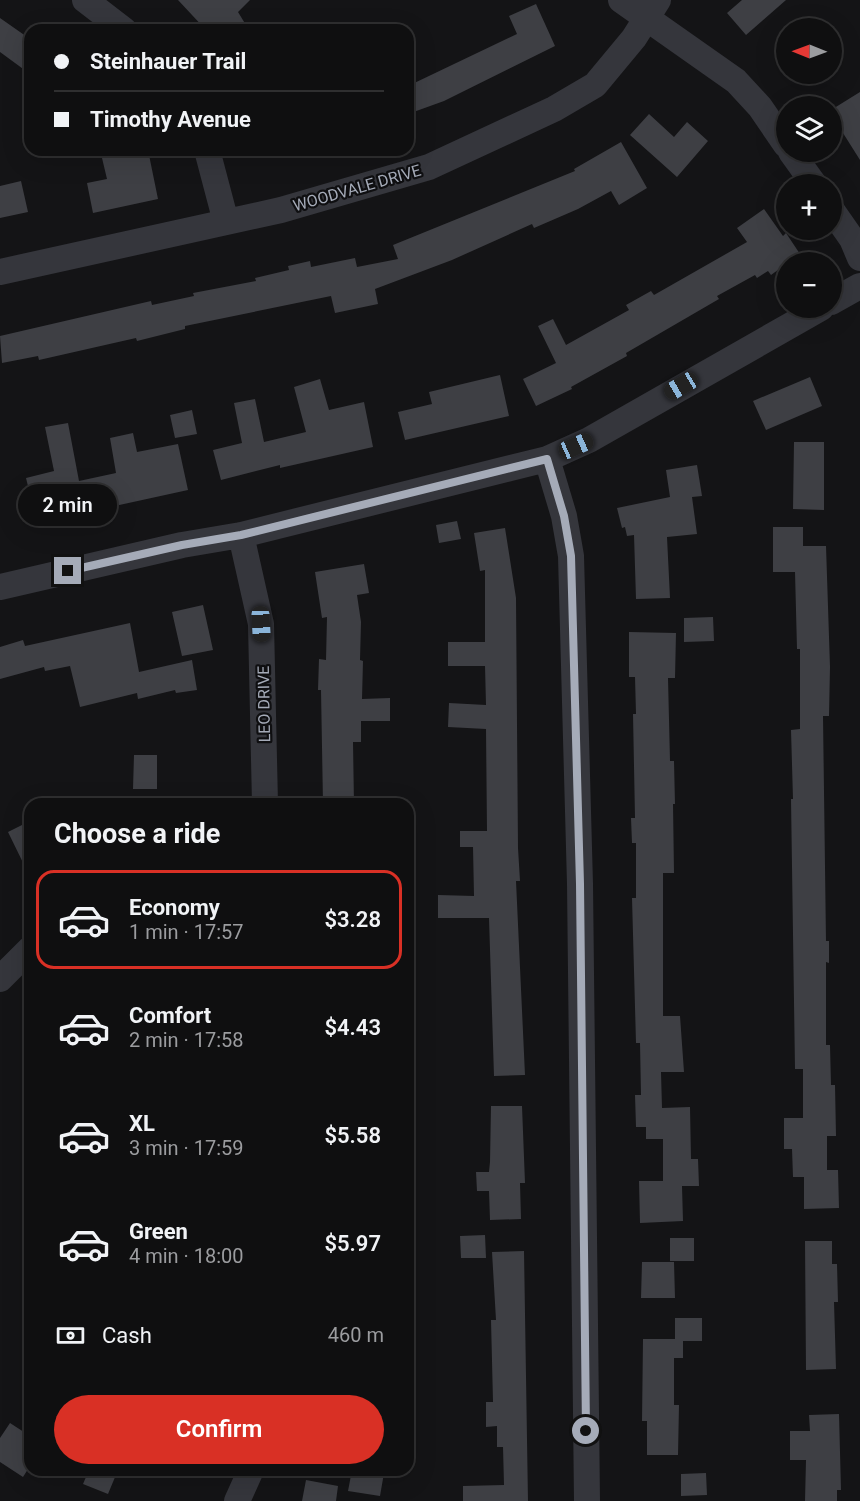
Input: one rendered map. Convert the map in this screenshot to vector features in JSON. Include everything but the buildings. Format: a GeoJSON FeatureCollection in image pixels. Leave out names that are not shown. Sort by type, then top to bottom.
{"type":"FeatureCollection","features":[{"type":"Feature","properties":{"kind":"street"},"geometry":{"type":"LineString","coordinates":[[85,0],[116,24]]}},
{"type":"Feature","properties":{"kind":"street"},"geometry":{"type":"LineString","coordinates":[[621,0],[652,9],[736,81],[760,107],[776,130]]}},
{"type":"Feature","properties":{"kind":"street","name":"WOODVALE DRIVE"},"geometry":{"type":"LineString","coordinates":[[0,272],[226,222],[368,187],[429,167],[582,94],[607,73],[652,9]]}},
{"type":"Feature","properties":{"kind":"street"},"geometry":{"type":"LineString","coordinates":[[209,156],[226,222]]}},
{"type":"Feature","properties":{"kind":"street"},"geometry":{"type":"LineString","coordinates":[[842,225],[852,239],[860,258]]}},
{"type":"Feature","properties":{"kind":"street"},"geometry":{"type":"LineString","coordinates":[[842,296],[860,286]]}},
{"type":"Feature","properties":{"kind":"street"},"geometry":{"type":"LineString","coordinates":[[0,587],[182,545],[241,535],[547,459],[589,440],[804,318]]}},
{"type":"Feature","properties":{"kind":"street"},"geometry":{"type":"LineString","coordinates":[[547,459],[564,516],[571,556],[580,884],[587,1501]]}},
{"type":"Feature","properties":{"kind":"street","name":"LEO DRIVE"},"geometry":{"type":"LineString","coordinates":[[241,535],[261,624],[265,798]]}},
{"type":"Feature","properties":{"kind":"street"},"geometry":{"type":"LineString","coordinates":[[0,979],[24,955]]}},
{"type":"Feature","properties":{"kind":"street"},"geometry":{"type":"LineString","coordinates":[[237,1501],[248,1476]]}},
{"type":"Feature","properties":{"kind":"route"},"geometry":{"type":"LineString","coordinates":[[68,571],[182,545],[241,535],[547,459],[564,516],[571,556],[580,884],[580,1053],[586,1431]]}}]}
